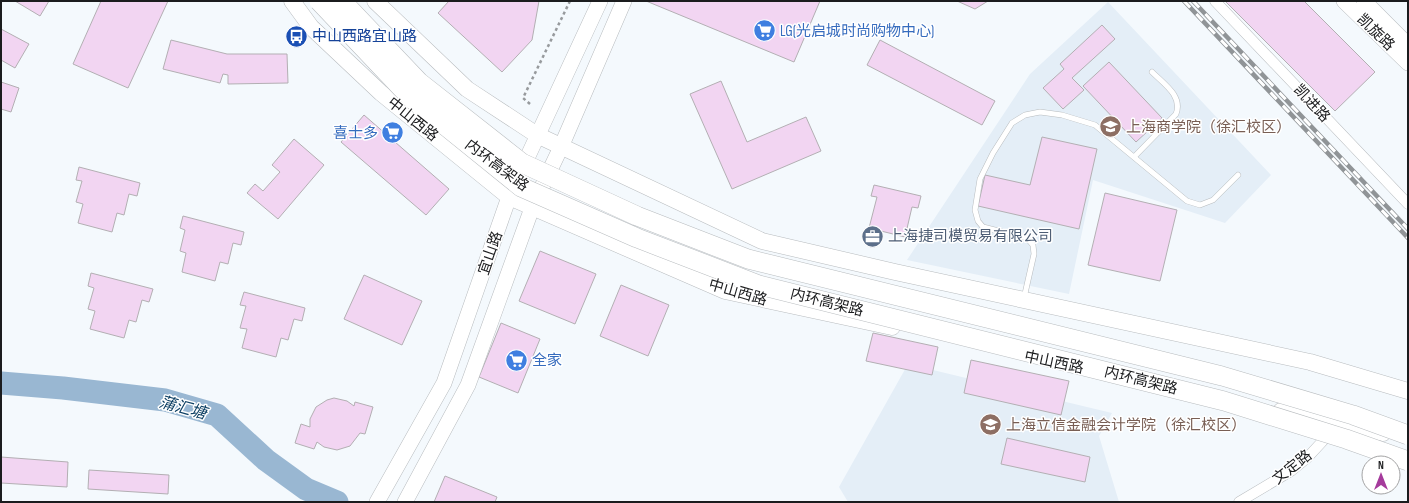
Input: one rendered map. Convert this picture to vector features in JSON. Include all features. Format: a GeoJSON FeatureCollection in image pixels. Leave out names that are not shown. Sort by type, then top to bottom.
{"type":"FeatureCollection","features":[{"type":"Feature","properties":{"kind":"highway","name":"内环高架路"},"geometry":{"type":"LineString","coordinates":[[319,1],[411,98],[521,187],[638,238],[759,285],[1224,401],[1408,461]]}},
{"type":"Feature","properties":{"kind":"highway","name":"内环高架路"},"geometry":{"type":"LineString","coordinates":[[342,1],[419,82],[522,163],[637,216],[748,259],[1222,376],[1353,415],[1408,436]]}},
{"type":"Feature","properties":{"kind":"main road","name":"中山西路"},"geometry":{"type":"LineString","coordinates":[[292,1],[311,27],[381,93],[509,198],[725,291],[1408,439]]}},
{"type":"Feature","properties":{"kind":"main road"},"geometry":{"type":"LineString","coordinates":[[375,1],[467,89],[537,135],[762,241],[1310,362],[1408,391]]}},
{"type":"Feature","properties":{"kind":"main road","name":"宜山路"},"geometry":{"type":"LineString","coordinates":[[377,502],[444,383],[509,198],[600,1]]}},
{"type":"Feature","properties":{"kind":"main road","name":"宜山路"},"geometry":{"type":"LineString","coordinates":[[407,497],[468,385],[532,208],[561,147],[624,1]]}},
{"type":"Feature","properties":{"kind":"main road","name":"凯旋路"},"geometry":{"type":"LineString","coordinates":[[1364,1],[1408,45]]}},
{"type":"Feature","properties":{"kind":"main road","name":"凯旋路"},"geometry":{"type":"LineString","coordinates":[[1346,2],[1408,63]]}},
{"type":"Feature","properties":{"kind":"street","name":"凯进路"},"geometry":{"type":"LineString","coordinates":[[1215,1],[1408,204]]}},
{"type":"Feature","properties":{"kind":"street","name":"文定路"},"geometry":{"type":"LineString","coordinates":[[1239,502],[1291,471],[1307,458],[1339,423]]}},
{"type":"Feature","properties":{"kind":"lane"},"geometry":{"type":"LineString","coordinates":[[1135,156],[1176,114],[1179,106],[1177,97],[1152,72]]}},
{"type":"Feature","properties":{"kind":"lane"},"geometry":{"type":"LineString","coordinates":[[1024,300],[1034,254],[1033,245],[1027,238],[984,227],[978,221],[975,210],[980,179],[1012,123],[1025,115],[1040,112],[1062,115],[1094,125],[1135,156],[1187,201],[1200,205],[1213,200],[1238,175]]}},
{"type":"Feature","properties":{"kind":"path"},"geometry":{"type":"LineString","coordinates":[[530,104],[523,98],[570,1]]}},
{"type":"Feature","properties":{"kind":"shaded area","name":"上海商学院（徐汇校区）"},"geometry":{"type":"Polygon","coordinates":[[[1108,2],[1271,175],[1225,223],[1093,180],[1069,294],[907,260],[1030,74],[1108,2]]]}},
{"type":"Feature","properties":{"kind":"shaded area","name":"上海立信金融会计学院（徐汇校区）"},"geometry":{"type":"Polygon","coordinates":[[[908,364],[1112,413],[1099,436],[1119,502],[848,502],[839,487],[908,364]]]}},
{"type":"Feature","properties":{"kind":"building"},"geometry":{"type":"Polygon","coordinates":[[[15,1],[49,1],[40,16],[15,1]]]}},
{"type":"Feature","properties":{"kind":"building"},"geometry":{"type":"Polygon","coordinates":[[[101,1],[168,1],[128,88],[73,64],[101,1]]]}},
{"type":"Feature","properties":{"kind":"building"},"geometry":{"type":"Polygon","coordinates":[[[449,1],[539,1],[532,40],[502,72],[438,13],[449,1]]]}},
{"type":"Feature","properties":{"kind":"building","name":"LG(光启城时尚购物中心)"},"geometry":{"type":"Polygon","coordinates":[[[646,1],[820,1],[794,62],[646,1]]]}},
{"type":"Feature","properties":{"kind":"building","name":"LG(光启城时尚购物中心)"},"geometry":{"type":"Polygon","coordinates":[[[957,1],[988,1],[975,9],[957,1]]]}},
{"type":"Feature","properties":{"kind":"building"},"geometry":{"type":"Polygon","coordinates":[[[1225,1],[1304,1],[1375,72],[1335,111],[1225,1]]]}},
{"type":"Feature","properties":{"kind":"building"},"geometry":{"type":"Polygon","coordinates":[[[1102,25],[1115,39],[1072,78],[1084,90],[1063,109],[1043,88],[1064,69],[1060,64],[1102,25]]]}},
{"type":"Feature","properties":{"kind":"building"},"geometry":{"type":"Polygon","coordinates":[[[1,29],[29,44],[15,68],[1,60],[1,29]]]}},
{"type":"Feature","properties":{"kind":"building"},"geometry":{"type":"Polygon","coordinates":[[[171,40],[227,54],[287,54],[288,83],[228,84],[228,75],[223,74],[220,83],[163,69],[171,40]]]}},
{"type":"Feature","properties":{"kind":"building"},"geometry":{"type":"Polygon","coordinates":[[[880,40],[995,101],[982,125],[867,65],[880,40]]]}},
{"type":"Feature","properties":{"kind":"building"},"geometry":{"type":"Polygon","coordinates":[[[1109,62],[1162,118],[1136,142],[1083,86],[1109,62]]]}},
{"type":"Feature","properties":{"kind":"building"},"geometry":{"type":"Polygon","coordinates":[[[721,81],[747,142],[806,117],[821,151],[732,189],[690,94],[721,81]]]}},
{"type":"Feature","properties":{"kind":"building"},"geometry":{"type":"Polygon","coordinates":[[[1,82],[19,88],[11,112],[1,109],[1,82]]]}},
{"type":"Feature","properties":{"kind":"building"},"geometry":{"type":"Polygon","coordinates":[[[364,115],[449,189],[426,215],[341,142],[364,115]]]}},
{"type":"Feature","properties":{"kind":"building"},"geometry":{"type":"Polygon","coordinates":[[[1042,137],[1097,149],[1079,229],[978,206],[985,175],[1030,185],[1042,137]]]}},
{"type":"Feature","properties":{"kind":"building"},"geometry":{"type":"Polygon","coordinates":[[[294,139],[324,165],[278,219],[247,193],[255,184],[263,191],[280,172],[272,165],[294,139]]]}},
{"type":"Feature","properties":{"kind":"building"},"geometry":{"type":"Polygon","coordinates":[[[79,167],[140,183],[137,196],[129,194],[124,215],[117,213],[112,232],[78,223],[83,204],[76,202],[82,181],[76,180],[79,167]]]}},
{"type":"Feature","properties":{"kind":"building"},"geometry":{"type":"Polygon","coordinates":[[[874,185],[921,196],[918,208],[912,207],[905,237],[869,228],[877,197],[871,196],[874,185]]]}},
{"type":"Feature","properties":{"kind":"building"},"geometry":{"type":"Polygon","coordinates":[[[1105,193],[1177,210],[1160,281],[1088,265],[1105,193]]]}},
{"type":"Feature","properties":{"kind":"building"},"geometry":{"type":"Polygon","coordinates":[[[183,216],[244,232],[241,245],[233,243],[228,264],[220,262],[215,281],[182,272],[186,253],[180,251],[185,230],[180,228],[183,216]]]}},
{"type":"Feature","properties":{"kind":"building"},"geometry":{"type":"Polygon","coordinates":[[[540,251],[596,274],[575,324],[519,301],[540,251]]]}},
{"type":"Feature","properties":{"kind":"building"},"geometry":{"type":"Polygon","coordinates":[[[91,273],[153,289],[149,302],[142,300],[136,322],[129,320],[124,338],[90,329],[95,311],[88,309],[94,288],[88,286],[91,273]]]}},
{"type":"Feature","properties":{"kind":"building"},"geometry":{"type":"Polygon","coordinates":[[[364,275],[422,301],[402,345],[344,319],[364,275]]]}},
{"type":"Feature","properties":{"kind":"building"},"geometry":{"type":"Polygon","coordinates":[[[621,285],[669,305],[648,356],[600,336],[621,285]]]}},
{"type":"Feature","properties":{"kind":"building"},"geometry":{"type":"Polygon","coordinates":[[[244,292],[305,308],[302,321],[294,319],[288,340],[281,338],[276,357],[242,348],[247,329],[240,328],[246,306],[240,305],[244,292]]]}},
{"type":"Feature","properties":{"kind":"building"},"geometry":{"type":"Polygon","coordinates":[[[501,323],[540,339],[518,393],[479,377],[501,323]]]}},
{"type":"Feature","properties":{"kind":"building"},"geometry":{"type":"Polygon","coordinates":[[[873,333],[938,347],[932,375],[866,361],[873,333]]]}},
{"type":"Feature","properties":{"kind":"building"},"geometry":{"type":"Polygon","coordinates":[[[971,360],[1069,381],[1061,415],[964,393],[971,360]]]}},
{"type":"Feature","properties":{"kind":"building"},"geometry":{"type":"Polygon","coordinates":[[[334,398],[347,401],[354,406],[355,402],[373,407],[365,434],[360,433],[350,446],[337,450],[324,447],[317,442],[314,449],[295,443],[301,424],[310,427],[310,419],[316,407],[327,400],[334,398]]]}},
{"type":"Feature","properties":{"kind":"building"},"geometry":{"type":"Polygon","coordinates":[[[1007,438],[1090,457],[1085,482],[1001,464],[1007,438]]]}},
{"type":"Feature","properties":{"kind":"building"},"geometry":{"type":"Polygon","coordinates":[[[1,457],[68,462],[67,487],[1,483],[1,457]]]}},
{"type":"Feature","properties":{"kind":"building"},"geometry":{"type":"Polygon","coordinates":[[[89,470],[169,475],[168,494],[88,489],[89,470]]]}},
{"type":"Feature","properties":{"kind":"building"},"geometry":{"type":"Polygon","coordinates":[[[445,476],[497,497],[495,502],[434,502],[445,476]]]}},
{"type":"Feature","properties":{"kind":"waterway","name":"蒲汇塘"},"geometry":{"type":"LineString","coordinates":[[1,383],[63,388],[165,400],[217,415],[266,460],[306,489],[337,502]]}},
{"type":"Feature","properties":{"kind":"railway"},"geometry":{"type":"LineString","coordinates":[[1184,1],[1408,238]]}},
{"type":"Feature","properties":{"kind":"railway"},"geometry":{"type":"LineString","coordinates":[[1193,1],[1408,229]]}},
{"type":"Feature","properties":{"kind":"place","name":"LG(光启城时尚购物中心)"},"geometry":{"type":"Point","coordinates":[764,31]}},
{"type":"Feature","properties":{"kind":"place","name":"中山西路宜山路"},"geometry":{"type":"Point","coordinates":[296,36]}},
{"type":"Feature","properties":{"kind":"place","name":"上海商学院（徐汇校区）"},"geometry":{"type":"Point","coordinates":[1111,127]}},
{"type":"Feature","properties":{"kind":"place","name":"喜士多"},"geometry":{"type":"Point","coordinates":[393,133]}},
{"type":"Feature","properties":{"kind":"place","name":"上海捷司模贸易有限公司"},"geometry":{"type":"Point","coordinates":[873,236]}},
{"type":"Feature","properties":{"kind":"place","name":"全家"},"geometry":{"type":"Point","coordinates":[517,360]}},
{"type":"Feature","properties":{"kind":"place","name":"上海立信金融会计学院（徐汇校区）"},"geometry":{"type":"Point","coordinates":[990,425]}}]}
